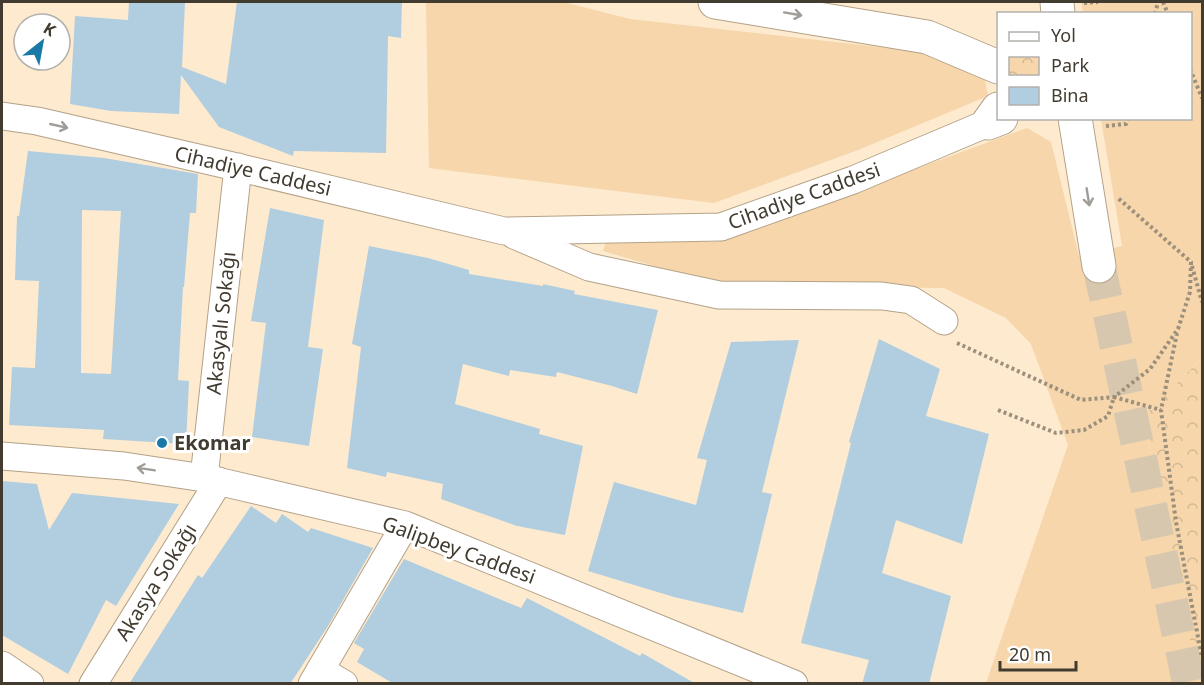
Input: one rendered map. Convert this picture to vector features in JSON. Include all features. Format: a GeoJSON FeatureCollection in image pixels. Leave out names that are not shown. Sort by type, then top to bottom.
{"type":"FeatureCollection","features":[{"type":"Feature","properties":{"kind":"main road"},"geometry":{"type":"LineString","coordinates":[[715,2],[927,37],[997,70]]}},
{"type":"Feature","properties":{"kind":"main road"},"geometry":{"type":"LineString","coordinates":[[1059,120],[1080,145],[1099,266]]}},
{"type":"Feature","properties":{"kind":"street","name":"Cihadiye Caddesi"},"geometry":{"type":"LineString","coordinates":[[2,116],[37,121],[238,167],[504,231],[589,267],[719,295],[882,296],[911,300],[951,332]]}},
{"type":"Feature","properties":{"kind":"street","name":"Cihadiye Caddesi"},"geometry":{"type":"LineString","coordinates":[[504,231],[721,227],[853,180],[996,117]]}},
{"type":"Feature","properties":{"kind":"street","name":"Akasyalı Sokağı"},"geometry":{"type":"LineString","coordinates":[[211,480],[238,167]]}},
{"type":"Feature","properties":{"kind":"street","name":"Galipbey Caddesi"},"geometry":{"type":"LineString","coordinates":[[2,456],[124,466],[211,480],[405,525],[782,680]]}},
{"type":"Feature","properties":{"kind":"street","name":"Akasya Sokağı"},"geometry":{"type":"LineString","coordinates":[[93,684],[211,480]]}},
{"type":"Feature","properties":{"kind":"street"},"geometry":{"type":"LineString","coordinates":[[344,684],[316,676],[405,525]]}},
{"type":"Feature","properties":{"kind":"street"},"geometry":{"type":"LineString","coordinates":[[2,665],[30,684]]}},
{"type":"Feature","properties":{"kind":"path"},"geometry":{"type":"LineString","coordinates":[[1192,71],[1203,98]]}},
{"type":"Feature","properties":{"kind":"path"},"geometry":{"type":"LineString","coordinates":[[1080,145],[1191,262],[1203,302]]}},
{"type":"Feature","properties":{"kind":"path"},"geometry":{"type":"LineString","coordinates":[[1191,262],[1190,292],[1178,329],[1161,410],[1176,522],[1203,658]]}},
{"type":"Feature","properties":{"kind":"path"},"geometry":{"type":"LineString","coordinates":[[998,410],[1056,434],[1084,430],[1108,416],[1114,397],[1150,369],[1178,329]]}},
{"type":"Feature","properties":{"kind":"path"},"geometry":{"type":"LineString","coordinates":[[951,332],[1081,400],[1114,397],[1161,410]]}},
{"type":"Feature","properties":{"kind":"green space"},"geometry":{"type":"Polygon","coordinates":[[[426,2],[563,2],[630,19],[915,51],[983,70],[988,96],[858,150],[714,203],[429,168],[426,2]]]}},
{"type":"Feature","properties":{"kind":"green space"},"geometry":{"type":"Polygon","coordinates":[[[1081,2],[1202,2],[1202,358],[1143,417],[1199,683],[986,683],[1068,445],[1031,344],[1006,318],[944,288],[722,286],[603,251],[607,239],[717,242],[1027,128],[1051,142],[1079,256],[1122,246],[1101,120],[1192,120],[1192,12],[1083,12],[1081,2]]]}},
{"type":"Feature","properties":{"kind":"green space"},"geometry":{"type":"Polygon","coordinates":[[[1202,358],[1202,683],[1199,684],[1143,417],[1202,358]]]}},
{"type":"Feature","properties":{"kind":"building"},"geometry":{"type":"Polygon","coordinates":[[[129,2],[185,2],[182,67],[226,84],[237,2],[402,2],[401,38],[388,36],[386,153],[294,151],[293,156],[219,127],[181,75],[179,114],[111,111],[70,104],[75,16],[128,20],[129,2]]]}},
{"type":"Feature","properties":{"kind":"building"},"geometry":{"type":"Polygon","coordinates":[[[28,151],[104,158],[198,174],[196,213],[190,213],[178,380],[189,381],[186,444],[103,439],[104,430],[9,425],[12,367],[35,368],[39,281],[15,280],[17,216],[19,216],[28,151]],[[82,210],[81,373],[111,374],[121,211],[82,210]]]}},
{"type":"Feature","properties":{"kind":"building"},"geometry":{"type":"Polygon","coordinates":[[[270,208],[324,220],[308,347],[323,349],[309,446],[252,437],[266,323],[251,321],[270,208]]]}},
{"type":"Feature","properties":{"kind":"building"},"geometry":{"type":"Polygon","coordinates":[[[369,246],[428,258],[469,270],[469,274],[543,286],[543,284],[575,291],[574,294],[658,310],[637,394],[557,372],[556,377],[510,370],[509,376],[463,364],[455,404],[540,429],[539,434],[583,446],[565,535],[517,526],[441,499],[443,484],[387,472],[386,477],[347,468],[361,347],[352,344],[369,246]]]}},
{"type":"Feature","properties":{"kind":"building"},"geometry":{"type":"Polygon","coordinates":[[[879,339],[940,369],[926,416],[989,434],[962,544],[896,520],[882,573],[951,596],[929,684],[862,684],[869,660],[801,643],[851,443],[849,442],[879,339]]]}},
{"type":"Feature","properties":{"kind":"building"},"geometry":{"type":"Polygon","coordinates":[[[799,340],[762,492],[772,494],[743,613],[674,597],[588,571],[614,482],[696,505],[707,460],[697,458],[731,342],[799,340]]]}},
{"type":"Feature","properties":{"kind":"building"},"geometry":{"type":"Polygon","coordinates":[[[2,481],[37,484],[49,530],[72,493],[179,504],[116,606],[106,600],[68,674],[2,635],[2,481]]]}},
{"type":"Feature","properties":{"kind":"building"},"geometry":{"type":"Polygon","coordinates":[[[251,506],[276,523],[282,514],[308,532],[311,528],[373,548],[328,626],[290,684],[129,684],[198,575],[202,578],[251,506]]]}},
{"type":"Feature","properties":{"kind":"building"},"geometry":{"type":"Polygon","coordinates":[[[404,559],[521,608],[527,598],[640,656],[642,653],[696,684],[394,684],[357,662],[364,649],[354,643],[404,559]]]}},
{"type":"Feature","properties":{"kind":"tunnel"},"geometry":{"type":"LineString","coordinates":[[1099,266],[1189,684]]}},
{"type":"Feature","properties":{"kind":"place","name":"Ekomar"},"geometry":{"type":"Point","coordinates":[162,443]}}]}
